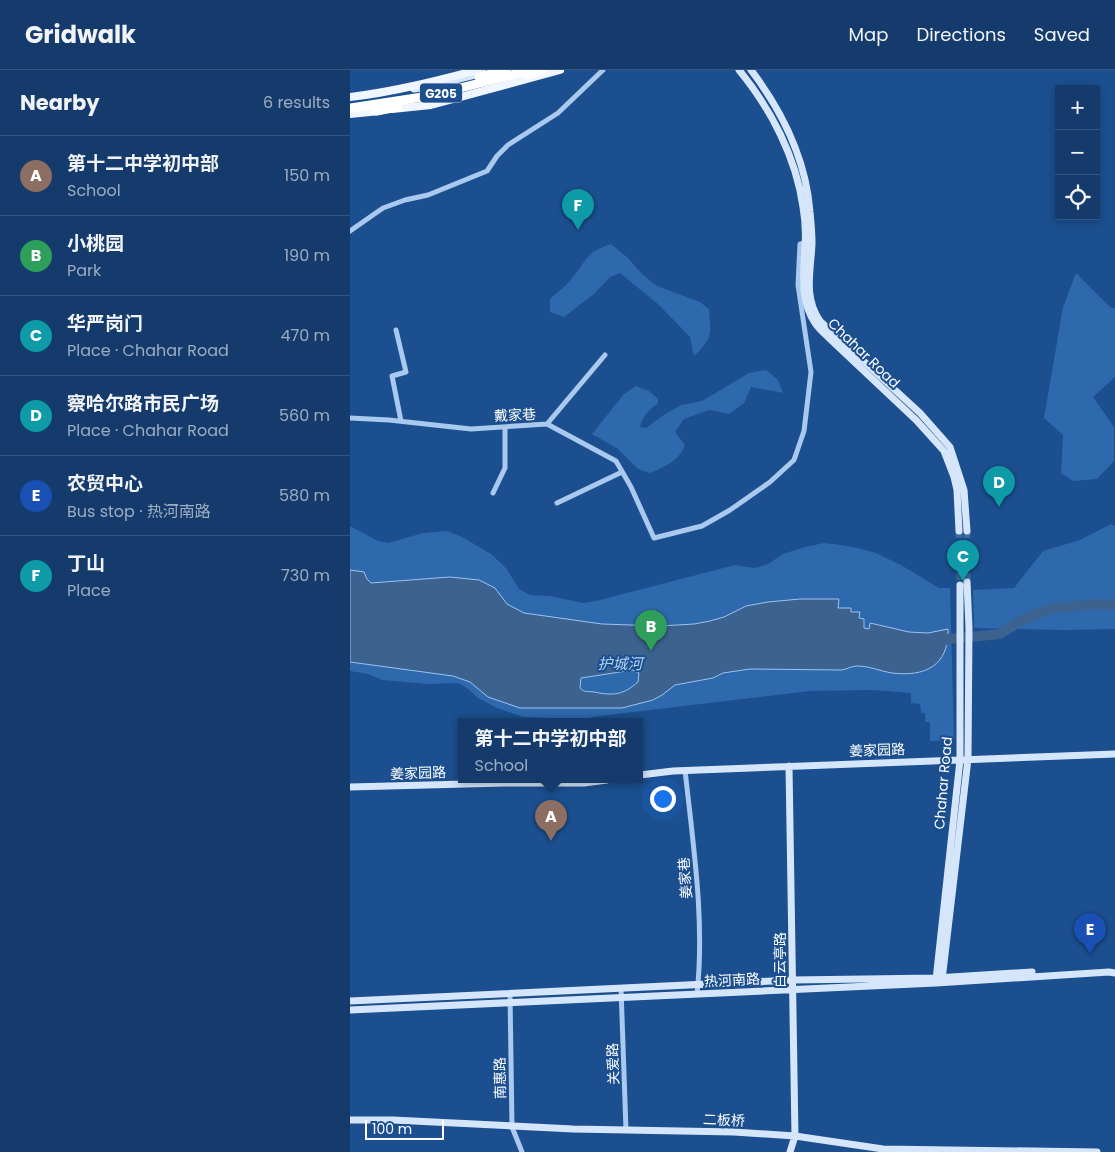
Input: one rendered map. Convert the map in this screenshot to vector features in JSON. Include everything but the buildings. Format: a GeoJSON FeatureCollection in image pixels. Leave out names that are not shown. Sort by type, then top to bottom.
{"type":"FeatureCollection","features":[{"type":"Feature","properties":{"kind":"highway","name":"G205"},"geometry":{"type":"LineString","coordinates":[[350,103],[428,91],[506,70]]}},
{"type":"Feature","properties":{"kind":"highway","name":"G205"},"geometry":{"type":"LineString","coordinates":[[350,108],[429,96],[531,70]]}},
{"type":"Feature","properties":{"kind":"highway"},"geometry":{"type":"LineString","coordinates":[[376,111],[430,101],[543,70]]}},
{"type":"Feature","properties":{"kind":"main road"},"geometry":{"type":"LineString","coordinates":[[374,94],[478,70]]}},
{"type":"Feature","properties":{"kind":"main road"},"geometry":{"type":"LineString","coordinates":[[350,97],[428,87],[494,70]]}},
{"type":"Feature","properties":{"kind":"main road"},"geometry":{"type":"LineString","coordinates":[[350,114],[431,105],[560,70]]}},
{"type":"Feature","properties":{"kind":"main road","name":"Chahar Road"},"geometry":{"type":"LineString","coordinates":[[739,70],[762,100],[786,149],[798,184],[809,243]]}},
{"type":"Feature","properties":{"kind":"main road","name":"Chahar Road"},"geometry":{"type":"LineString","coordinates":[[751,70],[779,112],[797,152],[808,196],[809,243],[803,287],[806,304],[812,318],[830,340],[928,431],[944,451],[954,477],[963,531]]}},
{"type":"Feature","properties":{"kind":"main road","name":"Chahar Road"},"geometry":{"type":"LineString","coordinates":[[939,980],[964,759],[963,583]]}},
{"type":"Feature","properties":{"kind":"main road","name":"姜家园路"},"geometry":{"type":"LineString","coordinates":[[643,775],[685,770],[1115,754]]}},
{"type":"Feature","properties":{"kind":"main road","name":"白云亭路"},"geometry":{"type":"LineString","coordinates":[[789,766],[795,1136],[790,1152]]}},
{"type":"Feature","properties":{"kind":"main road","name":"姜家园路"},"geometry":{"type":"LineString","coordinates":[[350,787],[584,783]]}},
{"type":"Feature","properties":{"kind":"main road","name":"热河南路"},"geometry":{"type":"LineString","coordinates":[[350,1010],[792,990],[1113,969]]}},
{"type":"Feature","properties":{"kind":"main road","name":"热河南路"},"geometry":{"type":"LineString","coordinates":[[350,1001],[793,980],[939,980]]}},
{"type":"Feature","properties":{"kind":"main road","name":"二板桥"},"geometry":{"type":"LineString","coordinates":[[350,1120],[393,1120],[512,1127],[734,1132],[795,1136],[883,1151],[1096,1152]]}},
{"type":"Feature","properties":{"kind":"street"},"geometry":{"type":"LineString","coordinates":[[350,231],[383,208],[405,200],[428,195],[487,171],[497,156],[508,145],[558,113],[603,70]]}},
{"type":"Feature","properties":{"kind":"street","name":"戴家巷"},"geometry":{"type":"LineString","coordinates":[[350,418],[401,421],[471,429],[547,424],[616,461],[631,487],[654,538],[702,526],[730,510],[770,482],[794,460],[804,431],[811,372],[798,285],[800,244],[809,243]]}},
{"type":"Feature","properties":{"kind":"street"},"geometry":{"type":"LineString","coordinates":[[396,330],[406,372],[392,376],[401,421]]}},
{"type":"Feature","properties":{"kind":"street"},"geometry":{"type":"LineString","coordinates":[[547,424],[605,355]]}},
{"type":"Feature","properties":{"kind":"street"},"geometry":{"type":"LineString","coordinates":[[493,493],[505,468],[505,427]]}},
{"type":"Feature","properties":{"kind":"street"},"geometry":{"type":"LineString","coordinates":[[557,503],[622,472]]}},
{"type":"Feature","properties":{"kind":"street","name":"姜家巷"},"geometry":{"type":"LineString","coordinates":[[685,770],[695,858],[699,923],[697,994]]}},
{"type":"Feature","properties":{"kind":"street","name":"关爱路"},"geometry":{"type":"LineString","coordinates":[[621,988],[626,1130]]}},
{"type":"Feature","properties":{"kind":"street","name":"南惠路"},"geometry":{"type":"LineString","coordinates":[[510,993],[512,1127],[522,1152]]}},
{"type":"Feature","properties":{"kind":"shaded area"},"geometry":{"type":"Polygon","coordinates":[[[611,244],[657,286],[700,302],[709,309],[710,330],[708,340],[694,356],[690,337],[659,305],[620,273],[610,277],[594,294],[564,317],[550,312],[550,299],[571,280],[592,253],[611,244]]]}},
{"type":"Feature","properties":{"kind":"shaded area"},"geometry":{"type":"Polygon","coordinates":[[[1076,273],[1110,307],[1115,308],[1115,377],[1093,397],[1114,427],[1114,461],[1097,479],[1073,481],[1061,473],[1063,435],[1044,418],[1063,307],[1076,273]]]}},
{"type":"Feature","properties":{"kind":"shaded area"},"geometry":{"type":"Polygon","coordinates":[[[766,370],[778,380],[783,393],[751,387],[744,403],[729,414],[709,410],[684,419],[675,432],[685,445],[680,455],[650,473],[638,469],[618,449],[592,434],[624,394],[636,386],[649,391],[658,399],[658,404],[642,420],[640,427],[646,428],[681,405],[702,401],[749,373],[766,370]]]}},
{"type":"Feature","properties":{"kind":"shaded area"},"geometry":{"type":"Polygon","coordinates":[[[1111,524],[1115,526],[1115,629],[974,628],[973,590],[1014,588],[1043,551],[1080,540],[1111,524]]]}},
{"type":"Feature","properties":{"kind":"shaded area"},"geometry":{"type":"Polygon","coordinates":[[[350,526],[378,541],[388,543],[423,533],[447,531],[464,538],[491,554],[506,568],[519,589],[530,595],[550,596],[583,603],[735,565],[759,567],[768,564],[783,554],[824,543],[858,548],[876,553],[901,565],[939,588],[950,588],[954,740],[930,741],[930,722],[925,722],[925,713],[921,713],[920,704],[911,703],[911,693],[873,690],[810,691],[591,718],[523,717],[497,708],[478,698],[458,683],[428,684],[382,680],[368,674],[350,671],[350,526]]]}},
{"type":"Feature","properties":{"kind":"water","name":"护城河"},"geometry":{"type":"Polygon","coordinates":[[[350,570],[364,572],[371,583],[450,577],[479,580],[495,588],[507,604],[524,613],[602,624],[660,626],[694,624],[724,617],[746,606],[768,602],[800,599],[839,599],[838,608],[851,608],[851,612],[860,612],[859,618],[864,619],[864,628],[869,629],[870,623],[909,632],[928,633],[948,629],[944,652],[933,666],[924,671],[904,674],[857,666],[842,670],[750,669],[723,673],[713,678],[675,685],[653,700],[622,708],[520,708],[488,697],[470,682],[453,676],[350,662],[350,570]],[[633,670],[581,678],[580,688],[587,692],[607,694],[623,692],[638,682],[639,673],[633,670]]]}},
{"type":"Feature","properties":{"kind":"waterway"},"geometry":{"type":"LineString","coordinates":[[937,644],[948,639],[1000,634],[1024,619],[1053,608],[1100,604],[1115,605]]}},
{"type":"Feature","properties":{"kind":"tunnel"},"geometry":{"type":"LineString","coordinates":[[959,531],[960,585]]}},
{"type":"Feature","properties":{"kind":"tunnel"},"geometry":{"type":"LineString","coordinates":[[967,531],[967,582]]}},
{"type":"Feature","properties":{"kind":"place","name":"丁山"},"geometry":{"type":"Point","coordinates":[578,230]}},
{"type":"Feature","properties":{"kind":"place","name":"察哈尔路市民广场"},"geometry":{"type":"Point","coordinates":[999,507]}},
{"type":"Feature","properties":{"kind":"place","name":"华严岗门"},"geometry":{"type":"Point","coordinates":[963,581]}},
{"type":"Feature","properties":{"kind":"place","name":"小桃园"},"geometry":{"type":"Point","coordinates":[651,651]}},
{"type":"Feature","properties":{"kind":"place","name":"第十二中学初中部"},"geometry":{"type":"Point","coordinates":[551,841]}},
{"type":"Feature","properties":{"kind":"place","name":"农贸中心"},"geometry":{"type":"Point","coordinates":[1090,954]}}]}
